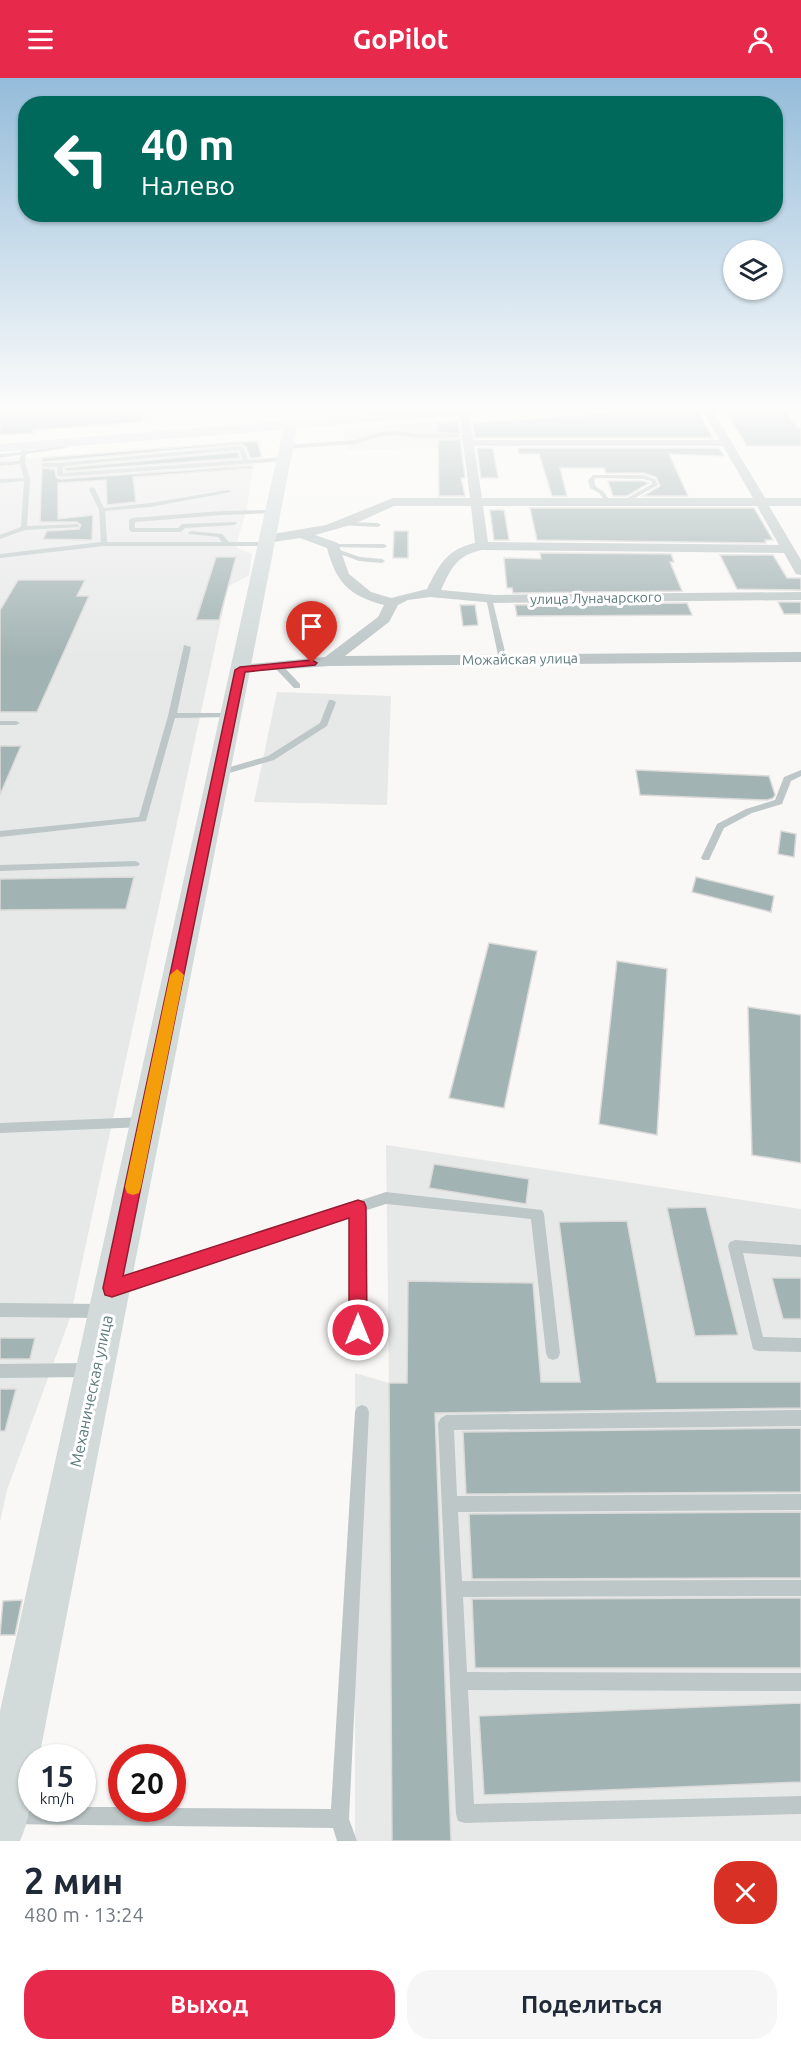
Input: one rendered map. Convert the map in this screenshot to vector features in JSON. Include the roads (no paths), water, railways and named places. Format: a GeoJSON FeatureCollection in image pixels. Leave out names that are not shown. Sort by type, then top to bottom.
{"type":"FeatureCollection","features":[{"type":"Feature","properties":{"kind":"street","name":"Механическая улица"},"geometry":{"type":"LineString","coordinates":[[1,1819],[277,493]]}},
{"type":"Feature","properties":{"kind":"street"},"geometry":{"type":"LineString","coordinates":[[475,493],[483,546]]}},
{"type":"Feature","properties":{"kind":"street"},"geometry":{"type":"LineString","coordinates":[[755,493],[801,571]]}},
{"type":"Feature","properties":{"kind":"street"},"geometry":{"type":"LineString","coordinates":[[269,532],[300,534],[339,524],[380,505],[393,502],[801,502]]}},
{"type":"Feature","properties":{"kind":"street"},"geometry":{"type":"LineString","coordinates":[[300,534],[334,548],[343,577],[350,583],[379,600],[392,602],[384,619],[329,661]]}},
{"type":"Feature","properties":{"kind":"street"},"geometry":{"type":"LineString","coordinates":[[432,593],[446,564],[454,555],[464,549],[483,546],[788,549]]}},
{"type":"Feature","properties":{"kind":"street","name":"улица Луначарского"},"geometry":{"type":"LineString","coordinates":[[392,602],[403,596],[432,593],[489,598],[801,596]]}},
{"type":"Feature","properties":{"kind":"street","name":"Можайская улица"},"geometry":{"type":"LineString","coordinates":[[240,670],[329,661],[801,657]]}},
{"type":"Feature","properties":{"kind":"lane"},"geometry":{"type":"LineString","coordinates":[[24,528],[26,493]]}},
{"type":"Feature","properties":{"kind":"lane"},"geometry":{"type":"LineString","coordinates":[[94,493],[102,510],[104,544]]}},
{"type":"Feature","properties":{"kind":"lane"},"geometry":{"type":"LineString","coordinates":[[102,510],[220,493]]}},
{"type":"Feature","properties":{"kind":"lane"},"geometry":{"type":"LineString","coordinates":[[602,493],[608,502]]}},
{"type":"Feature","properties":{"kind":"lane"},"geometry":{"type":"LineString","coordinates":[[624,502],[640,493]]}},
{"type":"Feature","properties":{"kind":"lane"},"geometry":{"type":"LineString","coordinates":[[234,523],[182,526],[181,530],[132,530],[132,520],[222,513],[269,532]]}},
{"type":"Feature","properties":{"kind":"lane"},"geometry":{"type":"LineString","coordinates":[[339,524],[378,525]]}},
{"type":"Feature","properties":{"kind":"lane"},"geometry":{"type":"LineString","coordinates":[[0,537],[24,528],[77,526]]}},
{"type":"Feature","properties":{"kind":"lane"},"geometry":{"type":"LineString","coordinates":[[0,556],[104,544],[227,544],[269,532]]}},
{"type":"Feature","properties":{"kind":"lane"},"geometry":{"type":"LineString","coordinates":[[191,534],[220,535],[227,544]]}},
{"type":"Feature","properties":{"kind":"lane"},"geometry":{"type":"LineString","coordinates":[[334,548],[384,546]]}},
{"type":"Feature","properties":{"kind":"lane"},"geometry":{"type":"LineString","coordinates":[[334,548],[359,559],[382,561]]}},
{"type":"Feature","properties":{"kind":"lane"},"geometry":{"type":"LineString","coordinates":[[489,598],[503,660]]}},
{"type":"Feature","properties":{"kind":"lane"},"geometry":{"type":"LineString","coordinates":[[0,834],[143,819],[172,716],[187,647]]}},
{"type":"Feature","properties":{"kind":"lane"},"geometry":{"type":"LineString","coordinates":[[278,666],[297,686]]}},
{"type":"Feature","properties":{"kind":"lane"},"geometry":{"type":"LineString","coordinates":[[219,774],[271,758],[324,724],[332,702]]}},
{"type":"Feature","properties":{"kind":"lane"},"geometry":{"type":"LineString","coordinates":[[172,716],[231,715]]}},
{"type":"Feature","properties":{"kind":"lane"},"geometry":{"type":"LineString","coordinates":[[0,723],[16,723]]}},
{"type":"Feature","properties":{"kind":"lane"},"geometry":{"type":"LineString","coordinates":[[706,858],[720,826],[749,811],[779,802],[787,779],[801,773]]}},
{"type":"Feature","properties":{"kind":"lane"},"geometry":{"type":"LineString","coordinates":[[0,868],[135,864]]}},
{"type":"Feature","properties":{"kind":"lane"},"geometry":{"type":"LineString","coordinates":[[0,1128],[146,1122]]}},
{"type":"Feature","properties":{"kind":"lane"},"geometry":{"type":"LineString","coordinates":[[0,1310],[109,1300],[386,1198],[537,1214],[553,1353]]}},
{"type":"Feature","properties":{"kind":"lane"},"geometry":{"type":"LineString","coordinates":[[358,1207],[358,1330]]}},
{"type":"Feature","properties":{"kind":"lane"},"geometry":{"type":"LineString","coordinates":[[801,1251],[735,1246],[758,1344],[801,1345]]}},
{"type":"Feature","properties":{"kind":"lane"},"geometry":{"type":"LineString","coordinates":[[0,1371],[95,1370]]}},
{"type":"Feature","properties":{"kind":"lane"},"geometry":{"type":"LineString","coordinates":[[347,1841],[340,1819],[362,1412]]}},
{"type":"Feature","properties":{"kind":"lane"},"geometry":{"type":"LineString","coordinates":[[801,1418],[446,1423],[465,1814],[801,1805]]}},
{"type":"Feature","properties":{"kind":"lane"},"geometry":{"type":"LineString","coordinates":[[450,1504],[801,1502]]}},
{"type":"Feature","properties":{"kind":"lane"},"geometry":{"type":"LineString","coordinates":[[453,1589],[801,1588]]}},
{"type":"Feature","properties":{"kind":"lane"},"geometry":{"type":"LineString","coordinates":[[459,1681],[801,1682]]}},
{"type":"Feature","properties":{"kind":"lane"},"geometry":{"type":"LineString","coordinates":[[1,1819],[340,1819]]}}]}
